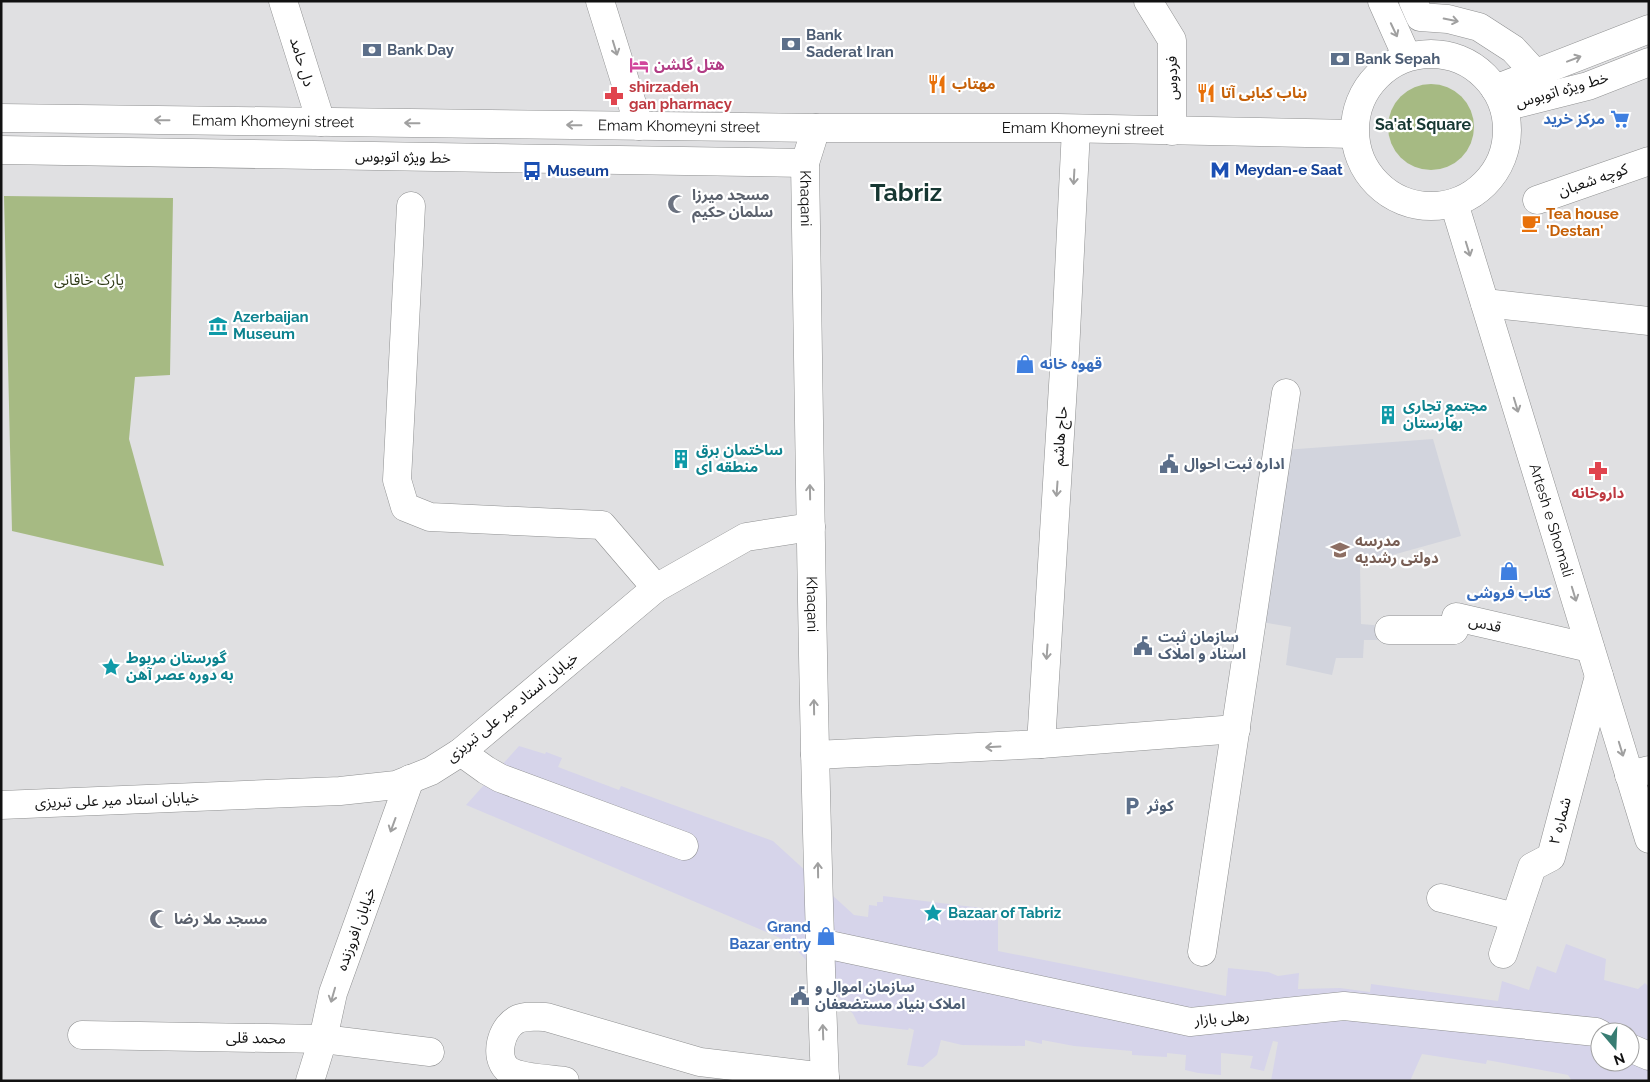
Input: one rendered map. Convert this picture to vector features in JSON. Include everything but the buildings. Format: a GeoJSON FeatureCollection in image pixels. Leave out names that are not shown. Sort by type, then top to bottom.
{"type":"FeatureCollection","features":[{"type":"Feature","properties":{"kind":"street","name":"دل حامد"},"geometry":{"type":"LineString","coordinates":[[283,1],[321,122]]}},
{"type":"Feature","properties":{"kind":"street"},"geometry":{"type":"LineString","coordinates":[[600,1],[639,126]]}},
{"type":"Feature","properties":{"kind":"street","name":"فردوس"},"geometry":{"type":"LineString","coordinates":[[1148,1],[1172,40],[1172,131]]}},
{"type":"Feature","properties":{"kind":"street"},"geometry":{"type":"LineString","coordinates":[[1382,1],[1408,58]]}},
{"type":"Feature","properties":{"kind":"street"},"geometry":{"type":"LineString","coordinates":[[1413,1],[1420,18],[1448,19],[1480,27],[1513,49],[1536,74]]}},
{"type":"Feature","properties":{"kind":"street"},"geometry":{"type":"LineString","coordinates":[[1500,98],[1536,74],[1649,29]]}},
{"type":"Feature","properties":{"kind":"street"},"geometry":{"type":"LineString","coordinates":[[1427,54],[1447,56],[1466,62],[1482,73],[1500,98],[1507,126],[1506,146],[1499,165],[1488,181],[1472,194],[1454,203],[1435,206],[1415,205],[1396,198],[1379,187],[1366,172],[1358,154],[1354,134],[1356,114],[1363,96],[1374,79],[1390,66],[1408,58],[1427,54]]}},
{"type":"Feature","properties":{"kind":"street","name":"خط ویژه اتوبوس"},"geometry":{"type":"LineString","coordinates":[[1500,98],[1588,86],[1649,62]]}},
{"type":"Feature","properties":{"kind":"street","name":"Emam Khomeyni street"},"geometry":{"type":"LineString","coordinates":[[1,118],[816,128],[1076,129],[1354,134]]}},
{"type":"Feature","properties":{"kind":"street","name":"Khaqani"},"geometry":{"type":"LineString","coordinates":[[816,128],[805,163],[820,943],[825,1079]]}},
{"type":"Feature","properties":{"kind":"street","name":"حاج هاشم"},"geometry":{"type":"LineString","coordinates":[[1041,744],[1065,353],[1076,129]]}},
{"type":"Feature","properties":{"kind":"street","name":"خط ویژه اتوبوس"},"geometry":{"type":"LineString","coordinates":[[1,150],[805,163]]}},
{"type":"Feature","properties":{"kind":"street","name":"کوچه شعبان"},"geometry":{"type":"LineString","coordinates":[[1537,200],[1649,161]]}},
{"type":"Feature","properties":{"kind":"street","name":"Artesh e Shomali"},"geometry":{"type":"LineString","coordinates":[[1454,203],[1599,676],[1639,772],[1649,839]]}},
{"type":"Feature","properties":{"kind":"street"},"geometry":{"type":"LineString","coordinates":[[411,206],[397,480],[405,507],[430,517],[602,525],[656,588]]}},
{"type":"Feature","properties":{"kind":"street"},"geometry":{"type":"LineString","coordinates":[[1485,303],[1649,321]]}},
{"type":"Feature","properties":{"kind":"street"},"geometry":{"type":"LineString","coordinates":[[1202,952],[1286,393]]}},
{"type":"Feature","properties":{"kind":"street","name":"خیابان استاد میر علی تبریزی"},"geometry":{"type":"LineString","coordinates":[[1,805],[340,791],[396,785],[431,771],[462,752],[656,588],[746,537],[811,527]]}},
{"type":"Feature","properties":{"kind":"street","name":"قدس"},"geometry":{"type":"LineString","coordinates":[[1388,630],[1454,630],[1456,617],[1590,648]]}},
{"type":"Feature","properties":{"kind":"street","name":"شماره ۲"},"geometry":{"type":"LineString","coordinates":[[1503,954],[1532,867],[1551,857],[1599,676]]}},
{"type":"Feature","properties":{"kind":"street"},"geometry":{"type":"LineString","coordinates":[[816,755],[1041,744],[1236,729]]}},
{"type":"Feature","properties":{"kind":"street"},"geometry":{"type":"LineString","coordinates":[[462,752],[500,778],[684,846]]}},
{"type":"Feature","properties":{"kind":"street","name":"خیابان افروزنده"},"geometry":{"type":"LineString","coordinates":[[310,1081],[323,1038],[333,994],[410,779]]}},
{"type":"Feature","properties":{"kind":"street"},"geometry":{"type":"LineString","coordinates":[[1441,898],[1515,917]]}},
{"type":"Feature","properties":{"kind":"street","name":"رهلی بازار"},"geometry":{"type":"LineString","coordinates":[[820,943],[1190,1022],[1344,1006],[1590,1031]]}},
{"type":"Feature","properties":{"kind":"street"},"geometry":{"type":"LineString","coordinates":[[565,1081],[519,1074],[507,1069],[502,1059],[500,1046],[505,1030],[515,1021],[527,1016],[546,1017],[698,1072],[825,1079]]}},
{"type":"Feature","properties":{"kind":"street","name":"محمد قلی"},"geometry":{"type":"LineString","coordinates":[[82,1035],[323,1038],[430,1052]]}},
{"type":"Feature","properties":{"kind":"shaded area","name":"مدرسه دولتی رشدیه"},"geometry":{"type":"Polygon","coordinates":[[[1433,439],[1461,536],[1360,564],[1361,624],[1385,626],[1384,640],[1364,640],[1363,658],[1336,658],[1332,675],[1286,665],[1291,627],[1261,622],[1284,450],[1433,439]]]}},
{"type":"Feature","properties":{"kind":"shaded area","name":"Bazaar of Tabriz"},"geometry":{"type":"Polygon","coordinates":[[[519,746],[545,754],[546,752],[562,758],[558,767],[619,790],[621,786],[773,841],[854,915],[868,917],[869,905],[877,906],[877,902],[883,902],[883,896],[998,910],[998,951],[1226,996],[1228,968],[1268,972],[1278,976],[1299,973],[1298,989],[1340,988],[1370,992],[1371,984],[1498,1001],[1502,981],[1529,990],[1537,966],[1556,973],[1566,944],[1606,959],[1604,980],[1638,989],[1645,983],[1649,987],[1649,1081],[1572,1081],[1568,1075],[1487,1060],[1486,1064],[1422,1054],[1410,1081],[1271,1081],[1278,1042],[1273,1041],[1264,1071],[1250,1068],[1253,1056],[1221,1053],[1221,1075],[1185,1070],[1186,1055],[1167,1053],[1167,1057],[1132,1055],[1132,1051],[1074,1046],[1042,1040],[1042,1044],[1025,1040],[1025,1046],[962,1045],[941,1040],[937,1055],[923,1067],[907,1065],[914,1030],[858,1024],[853,1014],[790,942],[466,805],[519,746]]]}},
{"type":"Feature","properties":{"kind":"green space"},"geometry":{"type":"Polygon","coordinates":[[[1431,84],[1448,87],[1462,96],[1471,110],[1474,127],[1471,144],[1462,158],[1448,167],[1431,170],[1414,167],[1400,158],[1391,144],[1388,127],[1391,110],[1400,96],[1414,87],[1431,84]]]}},
{"type":"Feature","properties":{"kind":"green space","name":"پارک خاقانی"},"geometry":{"type":"Polygon","coordinates":[[[4,196],[173,198],[170,375],[135,377],[129,439],[164,566],[12,531],[4,196]]]}},
{"type":"Feature","properties":{"kind":"place","name":"Bank Saderat Iran"},"geometry":{"type":"Point","coordinates":[791,44]}},
{"type":"Feature","properties":{"kind":"place","name":"Bank Day"},"geometry":{"type":"Point","coordinates":[372,50]}},
{"type":"Feature","properties":{"kind":"place","name":"Bank Sepah"},"geometry":{"type":"Point","coordinates":[1340,59]}},
{"type":"Feature","properties":{"kind":"place","name":"هتل گلشن"},"geometry":{"type":"Point","coordinates":[639,65]}},
{"type":"Feature","properties":{"kind":"place","name":"مهتاب"},"geometry":{"type":"Point","coordinates":[937,84]}},
{"type":"Feature","properties":{"kind":"place","name":"بناب کبابی آتا"},"geometry":{"type":"Point","coordinates":[1206,93]}},
{"type":"Feature","properties":{"kind":"place","name":"shirzadeh gan pharmacy"},"geometry":{"type":"Point","coordinates":[614,96]}},
{"type":"Feature","properties":{"kind":"place","name":"مرکز خرید"},"geometry":{"type":"Point","coordinates":[1620,119]}},
{"type":"Feature","properties":{"kind":"place","name":"Meydan-e Saat"},"geometry":{"type":"Point","coordinates":[1220,170]}},
{"type":"Feature","properties":{"kind":"place","name":"Museum"},"geometry":{"type":"Point","coordinates":[532,171]}},
{"type":"Feature","properties":{"kind":"place","name":"مسجد میرزا سلمان حکیم"},"geometry":{"type":"Point","coordinates":[677,204]}},
{"type":"Feature","properties":{"kind":"place","name":"Tea house 'Destan'"},"geometry":{"type":"Point","coordinates":[1531,223]}},
{"type":"Feature","properties":{"kind":"place","name":"Azerbaijan Museum"},"geometry":{"type":"Point","coordinates":[218,326]}},
{"type":"Feature","properties":{"kind":"place","name":"قهوه خانه"},"geometry":{"type":"Point","coordinates":[1025,364]}},
{"type":"Feature","properties":{"kind":"place","name":"مجتمع تجاری بهارستان"},"geometry":{"type":"Point","coordinates":[1388,415]}},
{"type":"Feature","properties":{"kind":"place","name":"ساختمان برق منطقه ای"},"geometry":{"type":"Point","coordinates":[681,459]}},
{"type":"Feature","properties":{"kind":"place","name":"اداره ثبت احوال"},"geometry":{"type":"Point","coordinates":[1169,464]}},
{"type":"Feature","properties":{"kind":"place","name":"داروخانه"},"geometry":{"type":"Point","coordinates":[1598,471]}},
{"type":"Feature","properties":{"kind":"place","name":"مدرسه دولتی رشدیه"},"geometry":{"type":"Point","coordinates":[1340,550]}},
{"type":"Feature","properties":{"kind":"place","name":"کتاب فروشی"},"geometry":{"type":"Point","coordinates":[1509,571]}},
{"type":"Feature","properties":{"kind":"place","name":"سازمان ثبت اسناد و املاک"},"geometry":{"type":"Point","coordinates":[1143,646]}},
{"type":"Feature","properties":{"kind":"place","name":"گورستان مربوط به دوره عصر آهن"},"geometry":{"type":"Point","coordinates":[111,667]}},
{"type":"Feature","properties":{"kind":"place","name":"کوثر"},"geometry":{"type":"Point","coordinates":[1132,806]}},
{"type":"Feature","properties":{"kind":"place","name":"Bazaar of Tabriz"},"geometry":{"type":"Point","coordinates":[933,913]}},
{"type":"Feature","properties":{"kind":"place","name":"مسجد ملا رضا"},"geometry":{"type":"Point","coordinates":[159,919]}},
{"type":"Feature","properties":{"kind":"place","name":"Grand Bazar entry"},"geometry":{"type":"Point","coordinates":[826,936]}},
{"type":"Feature","properties":{"kind":"place","name":"سازمان اموال و املاک بنیاد مستضعفان"},"geometry":{"type":"Point","coordinates":[800,996]}},
{"type":"Feature","properties":{"kind":"district","name":"Sa'at Square"},"geometry":{"type":"Point","coordinates":[1423,124]}},
{"type":"Feature","properties":{"kind":"district","name":"Tabriz"},"geometry":{"type":"Point","coordinates":[906,192]}}]}
